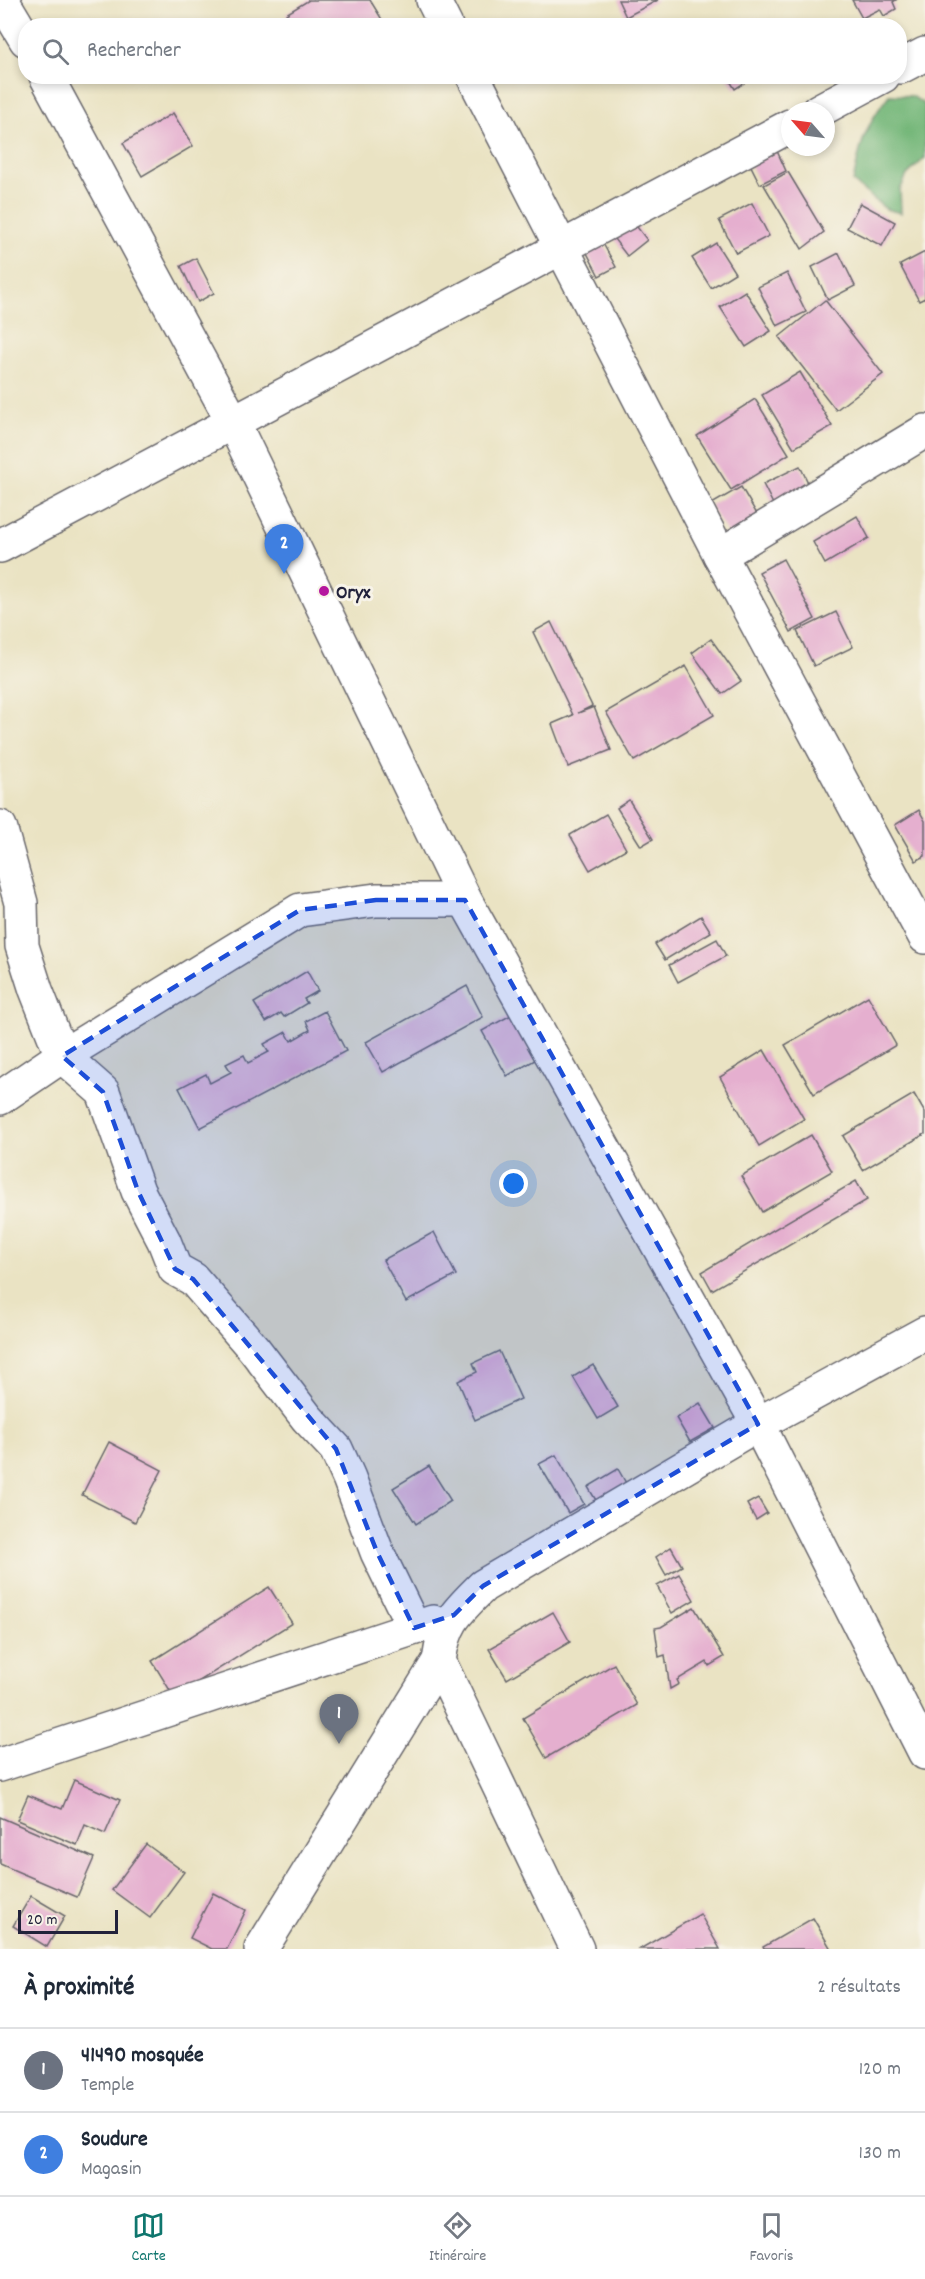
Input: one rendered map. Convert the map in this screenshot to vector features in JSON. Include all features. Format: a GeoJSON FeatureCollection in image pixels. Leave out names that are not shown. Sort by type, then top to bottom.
{"type":"FeatureCollection","features":[{"type":"Feature","properties":{"kind":"street"},"geometry":{"type":"LineString","coordinates":[[2,0],[18,27]]}},
{"type":"Feature","properties":{"kind":"street"},"geometry":{"type":"LineString","coordinates":[[433,0],[442,18]]}},
{"type":"Feature","properties":{"kind":"street"},"geometry":{"type":"LineString","coordinates":[[907,64],[925,54]]}},
{"type":"Feature","properties":{"kind":"street"},"geometry":{"type":"LineString","coordinates":[[50,84],[233,422],[465,900],[758,1424],[925,1753]]}},
{"type":"Feature","properties":{"kind":"street"},"geometry":{"type":"LineString","coordinates":[[476,84],[720,555],[914,889],[925,937]]}},
{"type":"Feature","properties":{"kind":"street"},"geometry":{"type":"LineString","coordinates":[[835,102],[868,84]]}},
{"type":"Feature","properties":{"kind":"street"},"geometry":{"type":"LineString","coordinates":[[0,546],[781,131]]}},
{"type":"Feature","properties":{"kind":"street"},"geometry":{"type":"LineString","coordinates":[[720,555],[925,431]]}},
{"type":"Feature","properties":{"kind":"street"},"geometry":{"type":"LineString","coordinates":[[0,827],[21,903],[22,946],[36,990],[62,1056],[103,1092],[138,1191],[164,1240],[175,1269],[193,1279],[254,1349],[307,1418],[336,1449],[377,1552],[414,1628]]}},
{"type":"Feature","properties":{"kind":"street"},"geometry":{"type":"LineString","coordinates":[[0,1098],[62,1056],[300,910],[376,900],[465,900]]}},
{"type":"Feature","properties":{"kind":"street"},"geometry":{"type":"LineString","coordinates":[[261,1949],[439,1661],[442,1638],[454,1615],[483,1586],[758,1424],[925,1333]]}},
{"type":"Feature","properties":{"kind":"street"},"geometry":{"type":"LineString","coordinates":[[0,1765],[454,1615]]}},
{"type":"Feature","properties":{"kind":"street"},"geometry":{"type":"LineString","coordinates":[[439,1661],[577,1949]]}},
{"type":"Feature","properties":{"kind":"highlighted area"},"geometry":{"type":"Polygon","coordinates":[[[376,900],[465,900],[758,1424],[483,1586],[454,1615],[414,1628],[377,1552],[336,1449],[193,1279],[175,1269],[138,1191],[103,1092],[62,1056],[300,910],[376,900]]]}},
{"type":"Feature","properties":{"kind":"green space"},"geometry":{"type":"Polygon","coordinates":[[[889,95],[912,96],[925,105],[925,158],[907,175],[900,190],[901,213],[886,209],[853,182],[858,156],[869,126],[889,95]]]}},
{"type":"Feature","properties":{"kind":"building"},"geometry":{"type":"Polygon","coordinates":[[[309,0],[370,0],[381,18],[288,18],[286,14],[309,0]]]}},
{"type":"Feature","properties":{"kind":"building"},"geometry":{"type":"Polygon","coordinates":[[[618,0],[658,0],[626,17],[618,0]]]}},
{"type":"Feature","properties":{"kind":"building"},"geometry":{"type":"Polygon","coordinates":[[[852,0],[896,0],[893,2],[896,9],[884,16],[880,9],[862,18],[852,0]]]}},
{"type":"Feature","properties":{"kind":"building"},"geometry":{"type":"Polygon","coordinates":[[[732,84],[743,84],[735,89],[732,84]]]}},
{"type":"Feature","properties":{"kind":"building"},"geometry":{"type":"Polygon","coordinates":[[[173,113],[193,146],[142,176],[123,143],[173,113]]]}},
{"type":"Feature","properties":{"kind":"building"},"geometry":{"type":"Polygon","coordinates":[[[777,151],[786,171],[760,184],[750,164],[777,151]]]}},
{"type":"Feature","properties":{"kind":"building"},"geometry":{"type":"Polygon","coordinates":[[[788,172],[824,232],[802,249],[764,185],[788,172]]]}},
{"type":"Feature","properties":{"kind":"building"},"geometry":{"type":"Polygon","coordinates":[[[752,203],[769,236],[736,253],[719,220],[752,203]]]}},
{"type":"Feature","properties":{"kind":"building"},"geometry":{"type":"Polygon","coordinates":[[[860,203],[895,222],[882,246],[847,228],[860,203]]]}},
{"type":"Feature","properties":{"kind":"building"},"geometry":{"type":"Polygon","coordinates":[[[634,223],[647,240],[627,256],[614,239],[634,223]]]}},
{"type":"Feature","properties":{"kind":"building"},"geometry":{"type":"Polygon","coordinates":[[[601,240],[616,267],[599,276],[585,249],[601,240]]]}},
{"type":"Feature","properties":{"kind":"building"},"geometry":{"type":"Polygon","coordinates":[[[716,243],[735,273],[711,288],[692,258],[716,243]]]}},
{"type":"Feature","properties":{"kind":"building"},"geometry":{"type":"Polygon","coordinates":[[[925,252],[925,298],[919,301],[900,265],[925,252]]]}},
{"type":"Feature","properties":{"kind":"building"},"geometry":{"type":"Polygon","coordinates":[[[839,253],[855,286],[828,300],[812,267],[839,253]]]}},
{"type":"Feature","properties":{"kind":"building"},"geometry":{"type":"Polygon","coordinates":[[[196,258],[214,293],[198,302],[181,266],[196,258]]]}},
{"type":"Feature","properties":{"kind":"building"},"geometry":{"type":"Polygon","coordinates":[[[787,273],[806,312],[777,326],[758,287],[787,273]]]}},
{"type":"Feature","properties":{"kind":"building"},"geometry":{"type":"Polygon","coordinates":[[[745,291],[771,331],[746,347],[720,307],[745,291]]]}},
{"type":"Feature","properties":{"kind":"building"},"geometry":{"type":"Polygon","coordinates":[[[825,300],[883,374],[836,410],[779,337],[825,300]]]}},
{"type":"Feature","properties":{"kind":"building"},"geometry":{"type":"Polygon","coordinates":[[[800,372],[832,426],[794,448],[762,395],[800,372]]]}},
{"type":"Feature","properties":{"kind":"building"},"geometry":{"type":"Polygon","coordinates":[[[755,399],[789,454],[731,490],[697,436],[755,399]]]}},
{"type":"Feature","properties":{"kind":"building"},"geometry":{"type":"Polygon","coordinates":[[[800,466],[813,493],[777,512],[763,484],[800,466]]]}},
{"type":"Feature","properties":{"kind":"building"},"geometry":{"type":"Polygon","coordinates":[[[741,487],[761,521],[731,539],[710,505],[741,487]]]}},
{"type":"Feature","properties":{"kind":"building"},"geometry":{"type":"Polygon","coordinates":[[[857,516],[869,538],[825,564],[813,542],[857,516]]]}},
{"type":"Feature","properties":{"kind":"building"},"geometry":{"type":"Polygon","coordinates":[[[783,559],[815,619],[791,632],[759,572],[783,559]]]}},
{"type":"Feature","properties":{"kind":"building"},"geometry":{"type":"Polygon","coordinates":[[[836,612],[853,647],[814,666],[797,631],[836,612]]]}},
{"type":"Feature","properties":{"kind":"building"},"geometry":{"type":"Polygon","coordinates":[[[551,622],[592,706],[578,713],[594,707],[611,750],[568,767],[552,724],[573,715],[533,632],[551,622]]]}},
{"type":"Feature","properties":{"kind":"building"},"geometry":{"type":"Polygon","coordinates":[[[711,639],[741,681],[722,694],[692,653],[711,639]]]}},
{"type":"Feature","properties":{"kind":"building"},"geometry":{"type":"Polygon","coordinates":[[[686,666],[714,715],[634,761],[606,712],[686,666]]]}},
{"type":"Feature","properties":{"kind":"building"},"geometry":{"type":"Polygon","coordinates":[[[629,800],[653,839],[641,846],[617,808],[629,800]]]}},
{"type":"Feature","properties":{"kind":"building"},"geometry":{"type":"Polygon","coordinates":[[[919,810],[925,821],[925,856],[916,861],[895,825],[919,810]]]}},
{"type":"Feature","properties":{"kind":"building"},"geometry":{"type":"Polygon","coordinates":[[[606,814],[626,849],[590,870],[570,835],[606,814]]]}},
{"type":"Feature","properties":{"kind":"building"},"geometry":{"type":"Polygon","coordinates":[[[701,916],[711,932],[665,960],[655,944],[701,916]]]}},
{"type":"Feature","properties":{"kind":"building"},"geometry":{"type":"Polygon","coordinates":[[[717,939],[726,956],[678,982],[669,965],[717,939]]]}},
{"type":"Feature","properties":{"kind":"building"},"geometry":{"type":"Polygon","coordinates":[[[307,971],[318,991],[304,999],[307,1003],[284,1017],[281,1013],[266,1022],[254,1003],[307,971]]]}},
{"type":"Feature","properties":{"kind":"building"},"geometry":{"type":"Polygon","coordinates":[[[467,986],[483,1017],[383,1072],[366,1042],[467,986]]]}},
{"type":"Feature","properties":{"kind":"building"},"geometry":{"type":"Polygon","coordinates":[[[868,996],[896,1045],[814,1094],[785,1045],[868,996]]]}},
{"type":"Feature","properties":{"kind":"building"},"geometry":{"type":"Polygon","coordinates":[[[325,1011],[346,1051],[200,1128],[179,1088],[206,1074],[210,1083],[231,1072],[226,1064],[244,1055],[248,1063],[269,1052],[264,1044],[286,1032],[291,1041],[310,1030],[306,1021],[325,1011]]]}},
{"type":"Feature","properties":{"kind":"building"},"geometry":{"type":"Polygon","coordinates":[[[511,1015],[535,1060],[507,1076],[482,1031],[511,1015]]]}},
{"type":"Feature","properties":{"kind":"building"},"geometry":{"type":"Polygon","coordinates":[[[764,1050],[804,1119],[759,1146],[720,1077],[764,1050]]]}},
{"type":"Feature","properties":{"kind":"building"},"geometry":{"type":"Polygon","coordinates":[[[914,1094],[925,1113],[925,1134],[863,1170],[843,1136],[914,1094]]]}},
{"type":"Feature","properties":{"kind":"building"},"geometry":{"type":"Polygon","coordinates":[[[811,1135],[832,1171],[762,1212],[741,1176],[811,1135]]]}},
{"type":"Feature","properties":{"kind":"building"},"geometry":{"type":"Polygon","coordinates":[[[856,1181],[867,1200],[712,1290],[702,1272],[856,1181]]]}},
{"type":"Feature","properties":{"kind":"building"},"geometry":{"type":"Polygon","coordinates":[[[434,1232],[456,1275],[406,1302],[383,1260],[434,1232]]]}},
{"type":"Feature","properties":{"kind":"building"},"geometry":{"type":"Polygon","coordinates":[[[499,1351],[521,1399],[475,1420],[458,1381],[477,1372],[473,1363],[499,1351]]]}},
{"type":"Feature","properties":{"kind":"building"},"geometry":{"type":"Polygon","coordinates":[[[593,1365],[618,1407],[598,1419],[573,1377],[593,1365]]]}},
{"type":"Feature","properties":{"kind":"building"},"geometry":{"type":"Polygon","coordinates":[[[700,1403],[715,1428],[690,1442],[676,1418],[700,1403]]]}},
{"type":"Feature","properties":{"kind":"building"},"geometry":{"type":"Polygon","coordinates":[[[109,1442],[162,1470],[135,1522],[82,1495],[109,1442]]]}},
{"type":"Feature","properties":{"kind":"building"},"geometry":{"type":"Polygon","coordinates":[[[556,1455],[584,1504],[568,1513],[539,1464],[556,1455]]]}},
{"type":"Feature","properties":{"kind":"building"},"geometry":{"type":"Polygon","coordinates":[[[429,1466],[451,1501],[416,1524],[393,1488],[429,1466]]]}},
{"type":"Feature","properties":{"kind":"building"},"geometry":{"type":"Polygon","coordinates":[[[618,1469],[627,1485],[597,1502],[588,1487],[618,1469]]]}},
{"type":"Feature","properties":{"kind":"building"},"geometry":{"type":"Polygon","coordinates":[[[758,1498],[767,1513],[756,1520],[747,1504],[758,1498]]]}},
{"type":"Feature","properties":{"kind":"building"},"geometry":{"type":"Polygon","coordinates":[[[671,1547],[682,1566],[666,1575],[656,1557],[671,1547]]]}},
{"type":"Feature","properties":{"kind":"building"},"geometry":{"type":"Polygon","coordinates":[[[679,1574],[694,1600],[672,1613],[657,1586],[679,1574]]]}},
{"type":"Feature","properties":{"kind":"building"},"geometry":{"type":"Polygon","coordinates":[[[269,1587],[292,1623],[174,1697],[152,1661],[269,1587]]]}},
{"type":"Feature","properties":{"kind":"building"},"geometry":{"type":"Polygon","coordinates":[[[694,1607],[724,1657],[709,1666],[707,1662],[677,1680],[679,1684],[670,1689],[665,1655],[659,1657],[655,1628],[661,1627],[694,1607]]]}},
{"type":"Feature","properties":{"kind":"building"},"geometry":{"type":"Polygon","coordinates":[[[553,1612],[570,1642],[507,1679],[489,1649],[553,1612]]]}},
{"type":"Feature","properties":{"kind":"building"},"geometry":{"type":"Polygon","coordinates":[[[614,1664],[637,1705],[546,1758],[523,1718],[614,1664]]]}},
{"type":"Feature","properties":{"kind":"building"},"geometry":{"type":"Polygon","coordinates":[[[74,1780],[120,1800],[105,1834],[85,1825],[77,1845],[17,1820],[28,1795],[62,1809],[74,1780]]]}},
{"type":"Feature","properties":{"kind":"building"},"geometry":{"type":"Polygon","coordinates":[[[0,1817],[94,1858],[77,1897],[0,1864],[0,1817]]]}},
{"type":"Feature","properties":{"kind":"building"},"geometry":{"type":"Polygon","coordinates":[[[146,1844],[184,1872],[150,1918],[112,1890],[146,1844]]]}},
{"type":"Feature","properties":{"kind":"building"},"geometry":{"type":"Polygon","coordinates":[[[213,1893],[246,1910],[227,1949],[212,1949],[190,1938],[213,1893]]]}},
{"type":"Feature","properties":{"kind":"building"},"geometry":{"type":"Polygon","coordinates":[[[31,1896],[65,1916],[47,1947],[13,1926],[31,1896]]]}},
{"type":"Feature","properties":{"kind":"building"},"geometry":{"type":"Polygon","coordinates":[[[700,1914],[720,1949],[640,1949],[700,1914]]]}},
{"type":"Feature","properties":{"kind":"building"},"geometry":{"type":"Polygon","coordinates":[[[813,1918],[831,1949],[764,1949],[763,1947],[813,1918]]]}},
{"type":"Feature","properties":{"kind":"place","name":"Soudure"},"geometry":{"type":"Point","coordinates":[284,574]}},
{"type":"Feature","properties":{"kind":"place","name":"Oryx"},"geometry":{"type":"Point","coordinates":[324,591]}},
{"type":"Feature","properties":{"kind":"place","name":"41490 mosquée"},"geometry":{"type":"Point","coordinates":[339,1744]}}]}
